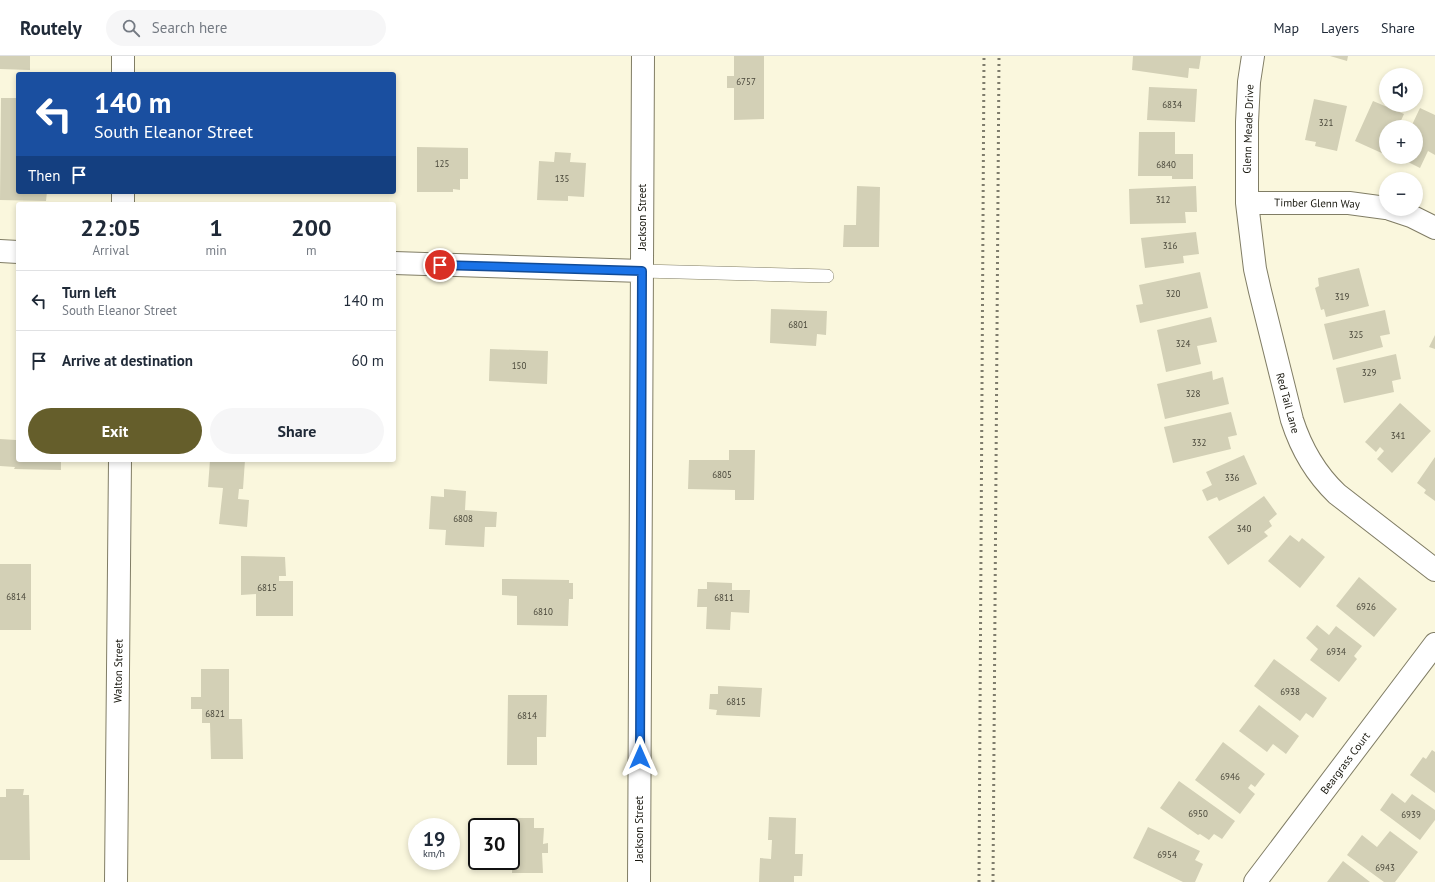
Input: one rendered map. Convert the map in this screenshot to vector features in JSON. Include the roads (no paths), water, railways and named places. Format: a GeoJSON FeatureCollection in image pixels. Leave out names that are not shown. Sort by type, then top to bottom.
{"type":"FeatureCollection","features":[{"type":"Feature","properties":{"kind":"street"},"geometry":{"type":"LineString","coordinates":[[123,56],[123,72]]}},
{"type":"Feature","properties":{"kind":"street","name":"Jackson Street"},"geometry":{"type":"LineString","coordinates":[[639,882],[643,56]]}},
{"type":"Feature","properties":{"kind":"street","name":"Glenn Meade Drive"},"geometry":{"type":"LineString","coordinates":[[1247,203],[1247,122],[1249,82],[1253,56]]}},
{"type":"Feature","properties":{"kind":"street","name":"Timber Glenn Way"},"geometry":{"type":"LineString","coordinates":[[1247,203],[1349,203],[1379,207]]}},
{"type":"Feature","properties":{"kind":"street","name":"Red Tail Lane"},"geometry":{"type":"LineString","coordinates":[[1247,203],[1255,270],[1292,420],[1306,456],[1326,484],[1342,499],[1435,570]]}},
{"type":"Feature","properties":{"kind":"street"},"geometry":{"type":"LineString","coordinates":[[1411,216],[1435,228]]}},
{"type":"Feature","properties":{"kind":"street"},"geometry":{"type":"LineString","coordinates":[[0,251],[16,252]]}},
{"type":"Feature","properties":{"kind":"street"},"geometry":{"type":"LineString","coordinates":[[396,263],[642,271]]}},
{"type":"Feature","properties":{"kind":"street","name":"Walton Street"},"geometry":{"type":"LineString","coordinates":[[116,882],[120,462]]}},
{"type":"Feature","properties":{"kind":"street","name":"Beargrass Court"},"geometry":{"type":"LineString","coordinates":[[1255,882],[1435,644]]}},
{"type":"Feature","properties":{"kind":"lane"},"geometry":{"type":"LineString","coordinates":[[642,271],[827,276]]}},
{"type":"Feature","properties":{"kind":"railway"},"geometry":{"type":"LineString","coordinates":[[979,882],[984,56]]}},
{"type":"Feature","properties":{"kind":"railway"},"geometry":{"type":"LineString","coordinates":[[993,882],[999,56]]}}]}
